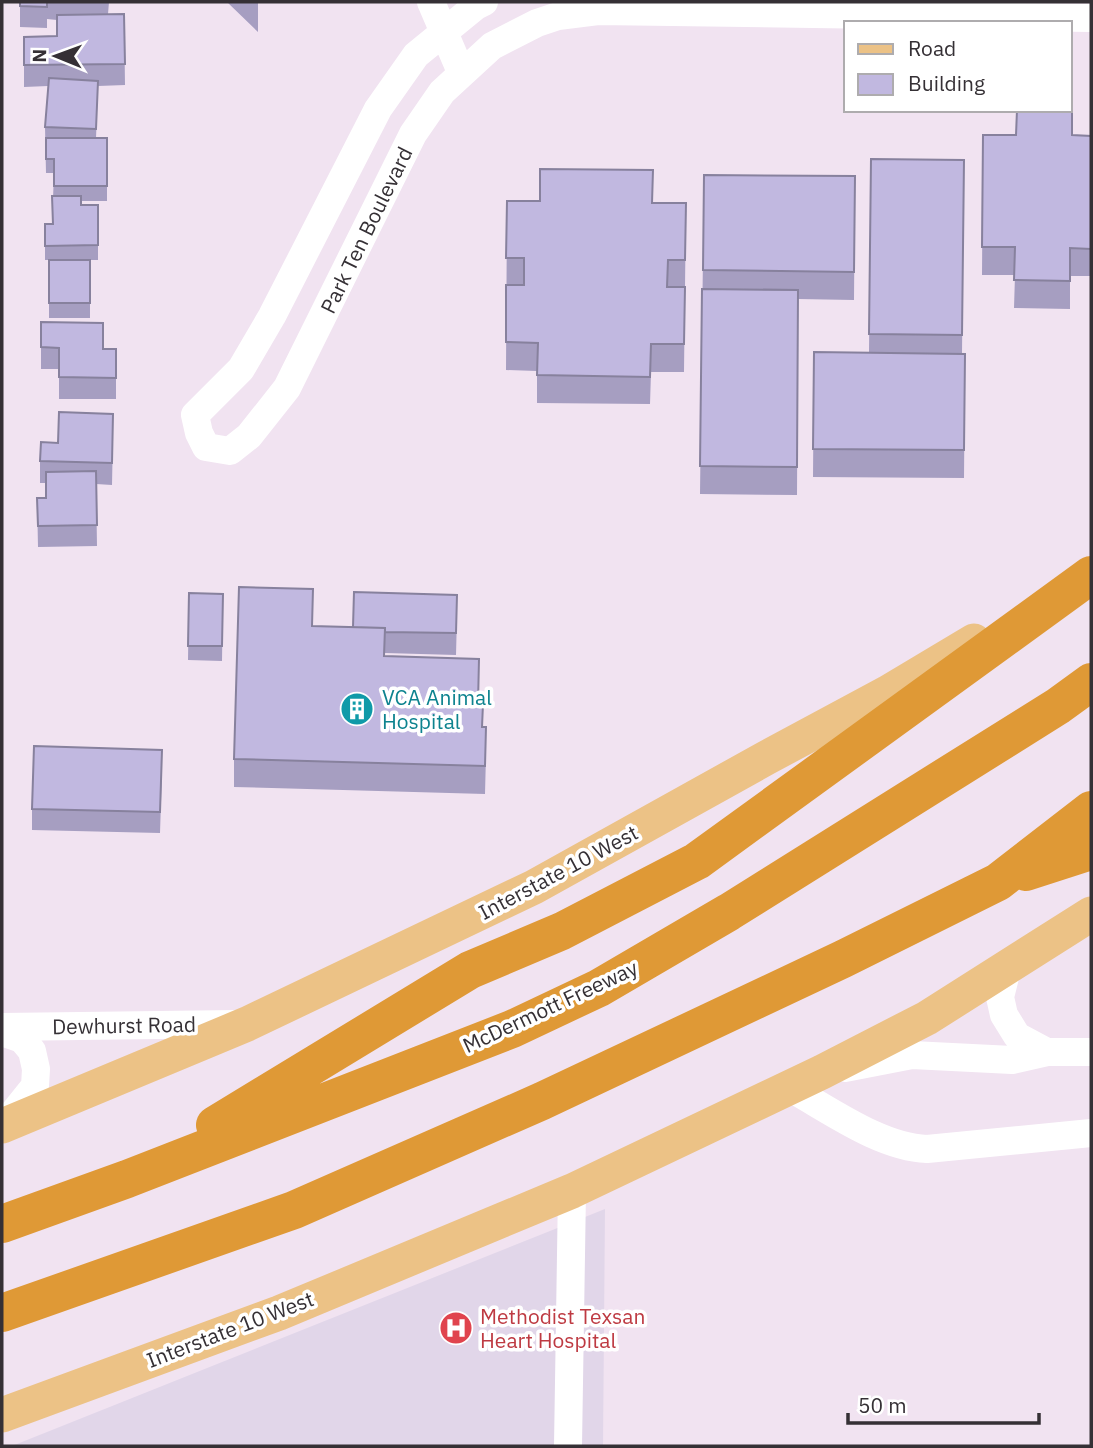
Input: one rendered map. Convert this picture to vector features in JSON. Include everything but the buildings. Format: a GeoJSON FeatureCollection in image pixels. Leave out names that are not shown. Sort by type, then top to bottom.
{"type":"FeatureCollection","features":[{"type":"Feature","properties":{"kind":"highway"},"geometry":{"type":"LineString","coordinates":[[127,1179],[470,970],[562,931],[697,861],[1091,573]]}},
{"type":"Feature","properties":{"kind":"highway","name":"McDermott Freeway"},"geometry":{"type":"LineString","coordinates":[[2,1224],[127,1179],[512,1029],[599,988],[729,912],[1046,714],[1091,682]]}},
{"type":"Feature","properties":{"kind":"highway"},"geometry":{"type":"LineString","coordinates":[[998,882],[1091,810]]}},
{"type":"Feature","properties":{"kind":"highway"},"geometry":{"type":"LineString","coordinates":[[2,1313],[294,1210],[554,1096],[998,882],[1091,850]]}},
{"type":"Feature","properties":{"kind":"main road","name":"Interstate 10 West"},"geometry":{"type":"LineString","coordinates":[[2,1126],[247,1024],[534,887],[887,693],[1091,573]]}},
{"type":"Feature","properties":{"kind":"main road","name":"Interstate 10 West"},"geometry":{"type":"LineString","coordinates":[[2,1415],[278,1313],[572,1191],[790,1088],[927,1018],[1091,914]]}},
{"type":"Feature","properties":{"kind":"street"},"geometry":{"type":"LineString","coordinates":[[430,2],[461,72]]}},
{"type":"Feature","properties":{"kind":"street"},"geometry":{"type":"LineString","coordinates":[[478,3],[492,47]]}},
{"type":"Feature","properties":{"kind":"street","name":"Park Ten Boulevard"},"geometry":{"type":"LineString","coordinates":[[478,3],[416,55],[378,108],[272,316],[241,369],[195,415],[206,447],[230,451],[248,436],[288,388],[413,134],[442,92],[461,72],[492,47],[537,23],[558,16],[598,10],[1091,18]]}},
{"type":"Feature","properties":{"kind":"street"},"geometry":{"type":"LineString","coordinates":[[1007,969],[1000,997],[1004,1015],[1017,1036],[1047,1052]]}},
{"type":"Feature","properties":{"kind":"street","name":"Dewhurst Road"},"geometry":{"type":"LineString","coordinates":[[2,1029],[247,1024]]}},
{"type":"Feature","properties":{"kind":"street","name":"Dewhurst Road"},"geometry":{"type":"LineString","coordinates":[[2,1029],[22,1039],[32,1051],[36,1069],[35,1086],[2,1126]]}},
{"type":"Feature","properties":{"kind":"street"},"geometry":{"type":"LineString","coordinates":[[822,1072],[912,1055],[1012,1060],[1047,1052],[1091,1052]]}},
{"type":"Feature","properties":{"kind":"street"},"geometry":{"type":"LineString","coordinates":[[790,1088],[878,1136],[910,1148],[926,1149],[1091,1133]]}},
{"type":"Feature","properties":{"kind":"street"},"geometry":{"type":"LineString","coordinates":[[568,1446],[572,1191]]}},
{"type":"Feature","properties":{"kind":"shaded area","name":"Methodist Texsan Heart Hospital"},"geometry":{"type":"Polygon","coordinates":[[[605,1209],[603,1446],[12,1446],[605,1209]]]}},
{"type":"Feature","properties":{"kind":"place","name":"VCA Animal Hospital"},"geometry":{"type":"Point","coordinates":[357,709]}},
{"type":"Feature","properties":{"kind":"place","name":"Methodist Texsan Heart Hospital"},"geometry":{"type":"Point","coordinates":[456,1328]}}]}
